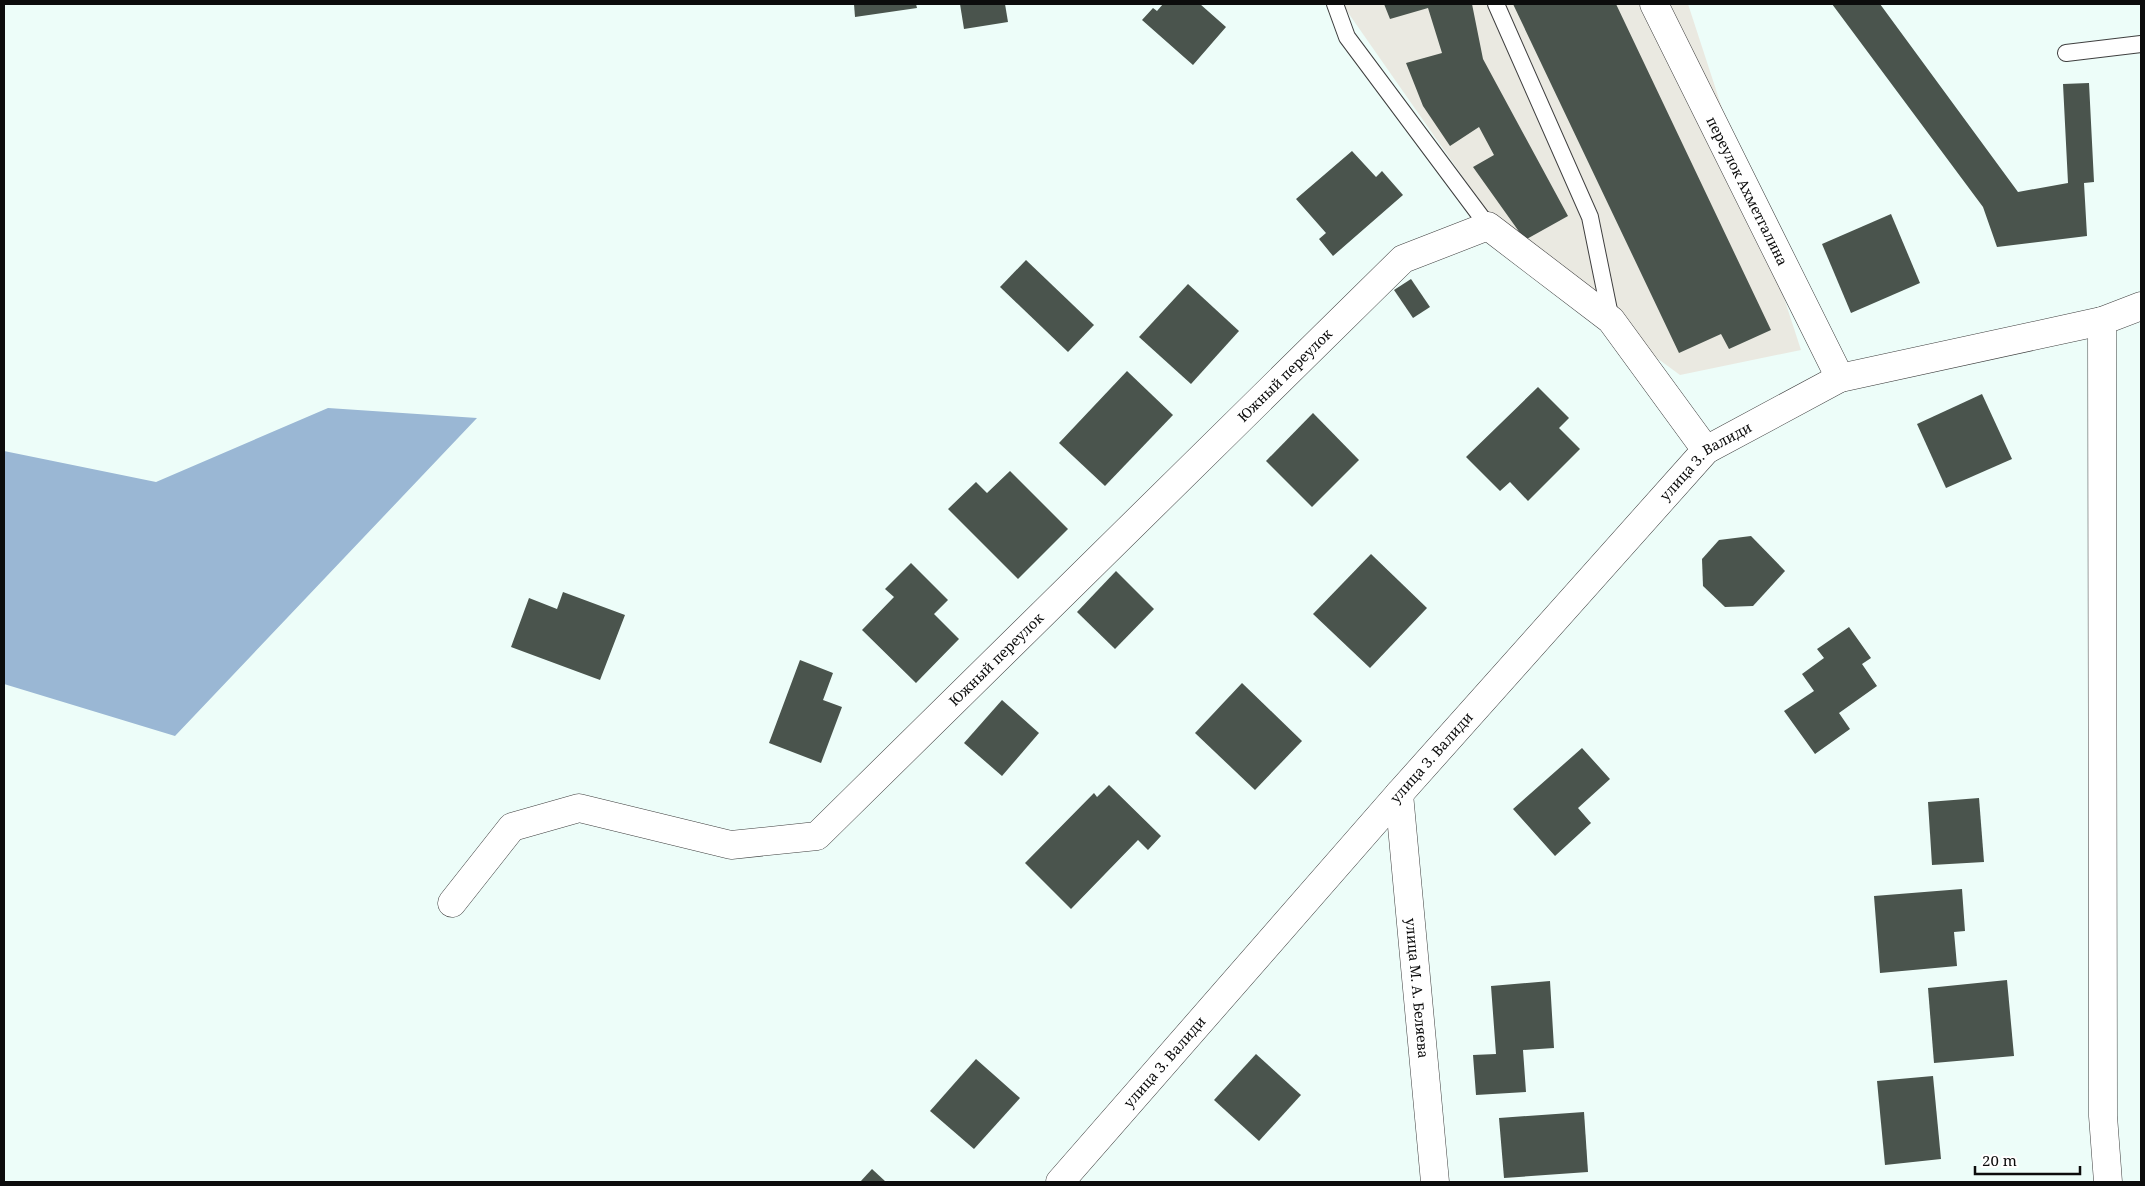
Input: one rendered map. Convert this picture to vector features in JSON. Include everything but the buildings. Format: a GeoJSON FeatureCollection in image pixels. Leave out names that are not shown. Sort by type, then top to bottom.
{"type":"FeatureCollection","features":[{"type":"Feature","properties":{"kind":"street","name":"переулок Ахметгалина"},"geometry":{"type":"LineString","coordinates":[[1654,4],[1840,378]]}},
{"type":"Feature","properties":{"kind":"street"},"geometry":{"type":"LineString","coordinates":[[1488,226],[1611,320],[1706,450]]}},
{"type":"Feature","properties":{"kind":"street","name":"Южный переулок"},"geometry":{"type":"LineString","coordinates":[[452,904],[512,827],[579,808],[731,845],[817,836],[1403,259],[1488,226]]}},
{"type":"Feature","properties":{"kind":"street","name":"улица З. Валиди"},"geometry":{"type":"LineString","coordinates":[[1060,1182],[1399,794],[1706,450],[1840,378],[2102,321],[2141,306]]}},
{"type":"Feature","properties":{"kind":"street"},"geometry":{"type":"LineString","coordinates":[[2102,321],[2103,1116],[2108,1182]]}},
{"type":"Feature","properties":{"kind":"street","name":"улица М. А. Беляева"},"geometry":{"type":"LineString","coordinates":[[1399,794],[1435,1182]]}},
{"type":"Feature","properties":{"kind":"lane"},"geometry":{"type":"LineString","coordinates":[[1335,4],[1347,37],[1488,226]]}},
{"type":"Feature","properties":{"kind":"lane"},"geometry":{"type":"LineString","coordinates":[[1496,4],[1590,217],[1611,320]]}},
{"type":"Feature","properties":{"kind":"lane"},"geometry":{"type":"LineString","coordinates":[[2066,53],[2141,44]]}},
{"type":"Feature","properties":{"kind":"shaded area"},"geometry":{"type":"Polygon","coordinates":[[[1342,4],[1688,4],[1801,350],[1680,375],[1518,256],[1342,4]]]}},
{"type":"Feature","properties":{"kind":"shaded area"},"geometry":{"type":"Polygon","coordinates":[[[328,408],[477,418],[175,736],[4,684],[4,451],[156,482],[328,408]]]}}]}
